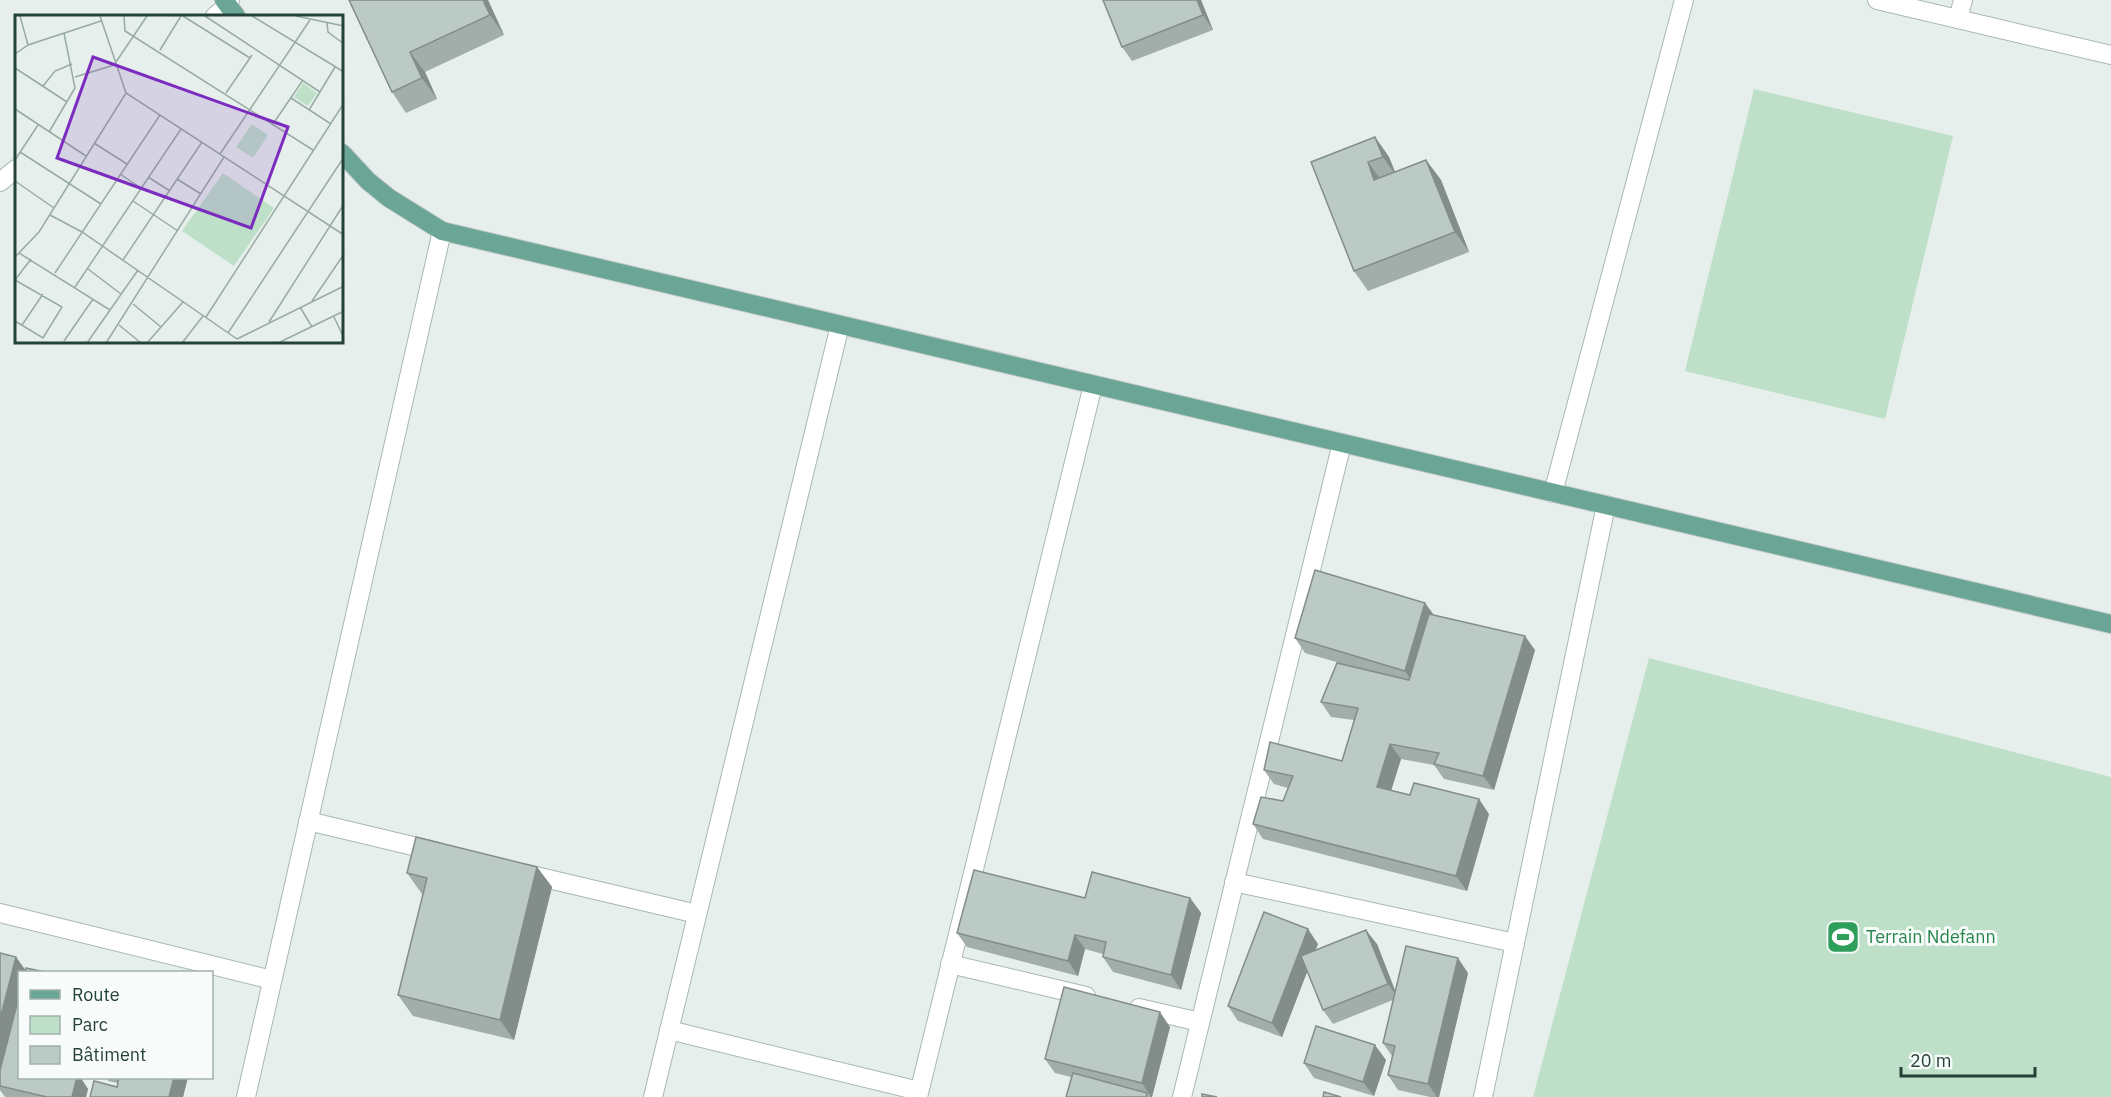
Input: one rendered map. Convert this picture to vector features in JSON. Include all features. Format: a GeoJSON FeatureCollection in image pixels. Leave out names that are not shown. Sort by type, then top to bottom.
{"type":"FeatureCollection","features":[{"type":"Feature","properties":{"kind":"main road"},"geometry":{"type":"LineString","coordinates":[[344,155],[368,181],[389,198],[442,231],[2111,624]]}},
{"type":"Feature","properties":{"kind":"street"},"geometry":{"type":"LineString","coordinates":[[1553,493],[1684,0]]}},
{"type":"Feature","properties":{"kind":"street"},"geometry":{"type":"LineString","coordinates":[[1877,0],[2111,55]]}},
{"type":"Feature","properties":{"kind":"street"},"geometry":{"type":"LineString","coordinates":[[1958,19],[1963,0]]}},
{"type":"Feature","properties":{"kind":"street"},"geometry":{"type":"LineString","coordinates":[[0,182],[15,170]]}},
{"type":"Feature","properties":{"kind":"street"},"geometry":{"type":"LineString","coordinates":[[246,1097],[442,231]]}},
{"type":"Feature","properties":{"kind":"street"},"geometry":{"type":"LineString","coordinates":[[653,1097],[840,325]]}},
{"type":"Feature","properties":{"kind":"street"},"geometry":{"type":"LineString","coordinates":[[669,1030],[919,1094],[1093,385]]}},
{"type":"Feature","properties":{"kind":"street"},"geometry":{"type":"LineString","coordinates":[[1182,1097],[1342,443]]}},
{"type":"Feature","properties":{"kind":"street"},"geometry":{"type":"LineString","coordinates":[[1483,1097],[1606,505]]}},
{"type":"Feature","properties":{"kind":"street"},"geometry":{"type":"LineString","coordinates":[[308,821],[457,857]]}},
{"type":"Feature","properties":{"kind":"street"},"geometry":{"type":"LineString","coordinates":[[502,868],[697,914]]}},
{"type":"Feature","properties":{"kind":"street"},"geometry":{"type":"LineString","coordinates":[[1234,882],[1515,943]]}},
{"type":"Feature","properties":{"kind":"street"},"geometry":{"type":"LineString","coordinates":[[0,913],[272,980]]}},
{"type":"Feature","properties":{"kind":"street"},"geometry":{"type":"LineString","coordinates":[[950,964],[1098,998]]}},
{"type":"Feature","properties":{"kind":"street"},"geometry":{"type":"LineString","coordinates":[[1121,1004],[1200,1022]]}},
{"type":"Feature","properties":{"kind":"green space"},"geometry":{"type":"Polygon","coordinates":[[[1754,89],[1953,136],[1885,419],[1685,371],[1754,89]]]}},
{"type":"Feature","properties":{"kind":"green space","name":"Terrain Ndefann"},"geometry":{"type":"Polygon","coordinates":[[[1649,658],[2111,777],[2111,1097],[1533,1097],[1649,658]]]}},
{"type":"Feature","properties":{"kind":"building"},"geometry":{"type":"Polygon","coordinates":[[[349,0],[483,0],[490,15],[410,52],[422,78],[392,92],[349,0]]]}},
{"type":"Feature","properties":{"kind":"building"},"geometry":{"type":"Polygon","coordinates":[[[1103,0],[1197,0],[1203,15],[1122,47],[1103,0]]]}},
{"type":"Feature","properties":{"kind":"building"},"geometry":{"type":"Polygon","coordinates":[[[1375,137],[1383,157],[1368,162],[1374,180],[1426,160],[1455,232],[1354,271],[1311,162],[1375,137]]]}},
{"type":"Feature","properties":{"kind":"building"},"geometry":{"type":"Polygon","coordinates":[[[1315,570],[1425,603],[1405,671],[1295,638],[1315,570]]]}},
{"type":"Feature","properties":{"kind":"building"},"geometry":{"type":"Polygon","coordinates":[[[1429,614],[1525,636],[1483,776],[1434,764],[1439,753],[1390,744],[1377,787],[1410,795],[1414,783],[1479,799],[1456,876],[1253,824],[1261,797],[1283,801],[1293,776],[1264,770],[1270,742],[1342,761],[1358,708],[1321,702],[1337,663],[1409,680],[1429,614]]]}},
{"type":"Feature","properties":{"kind":"building"},"geometry":{"type":"Polygon","coordinates":[[[416,837],[537,867],[500,1020],[398,995],[427,878],[407,873],[416,837]]]}},
{"type":"Feature","properties":{"kind":"building"},"geometry":{"type":"Polygon","coordinates":[[[974,870],[1085,898],[1092,872],[1190,898],[1171,975],[1103,957],[1106,942],[1075,935],[1068,961],[957,933],[974,870]]]}},
{"type":"Feature","properties":{"kind":"building"},"geometry":{"type":"Polygon","coordinates":[[[1264,912],[1308,929],[1272,1023],[1228,1006],[1264,912]]]}},
{"type":"Feature","properties":{"kind":"building"},"geometry":{"type":"Polygon","coordinates":[[[1366,930],[1388,984],[1323,1010],[1301,956],[1366,930]]]}},
{"type":"Feature","properties":{"kind":"building"},"geometry":{"type":"Polygon","coordinates":[[[1406,946],[1458,958],[1428,1084],[1388,1075],[1395,1046],[1383,1043],[1406,946]]]}},
{"type":"Feature","properties":{"kind":"building"},"geometry":{"type":"Polygon","coordinates":[[[0,953],[16,957],[0,1019],[0,953]]]}},
{"type":"Feature","properties":{"kind":"building"},"geometry":{"type":"Polygon","coordinates":[[[1064,987],[1160,1012],[1142,1083],[1045,1059],[1064,987]]]}},
{"type":"Feature","properties":{"kind":"building"},"geometry":{"type":"Polygon","coordinates":[[[18,1001],[18,1079],[76,1079],[72,1097],[47,1097],[0,1086],[0,1070],[18,1001]]]}},
{"type":"Feature","properties":{"kind":"building"},"geometry":{"type":"Polygon","coordinates":[[[1316,1026],[1375,1045],[1363,1082],[1304,1063],[1316,1026]]]}},
{"type":"Feature","properties":{"kind":"building"},"geometry":{"type":"Polygon","coordinates":[[[1073,1073],[1147,1093],[1146,1097],[1066,1097],[1073,1073]]]}},
{"type":"Feature","properties":{"kind":"building"},"geometry":{"type":"Polygon","coordinates":[[[119,1079],[174,1079],[169,1097],[90,1097],[94,1081],[117,1087],[119,1079]]]}},
{"type":"Feature","properties":{"kind":"building"},"geometry":{"type":"Polygon","coordinates":[[[1324,1092],[1341,1097],[1323,1097],[1324,1092]]]}},
{"type":"Feature","properties":{"kind":"place","name":"Terrain Ndefann"},"geometry":{"type":"Point","coordinates":[1843,937]}}]}
